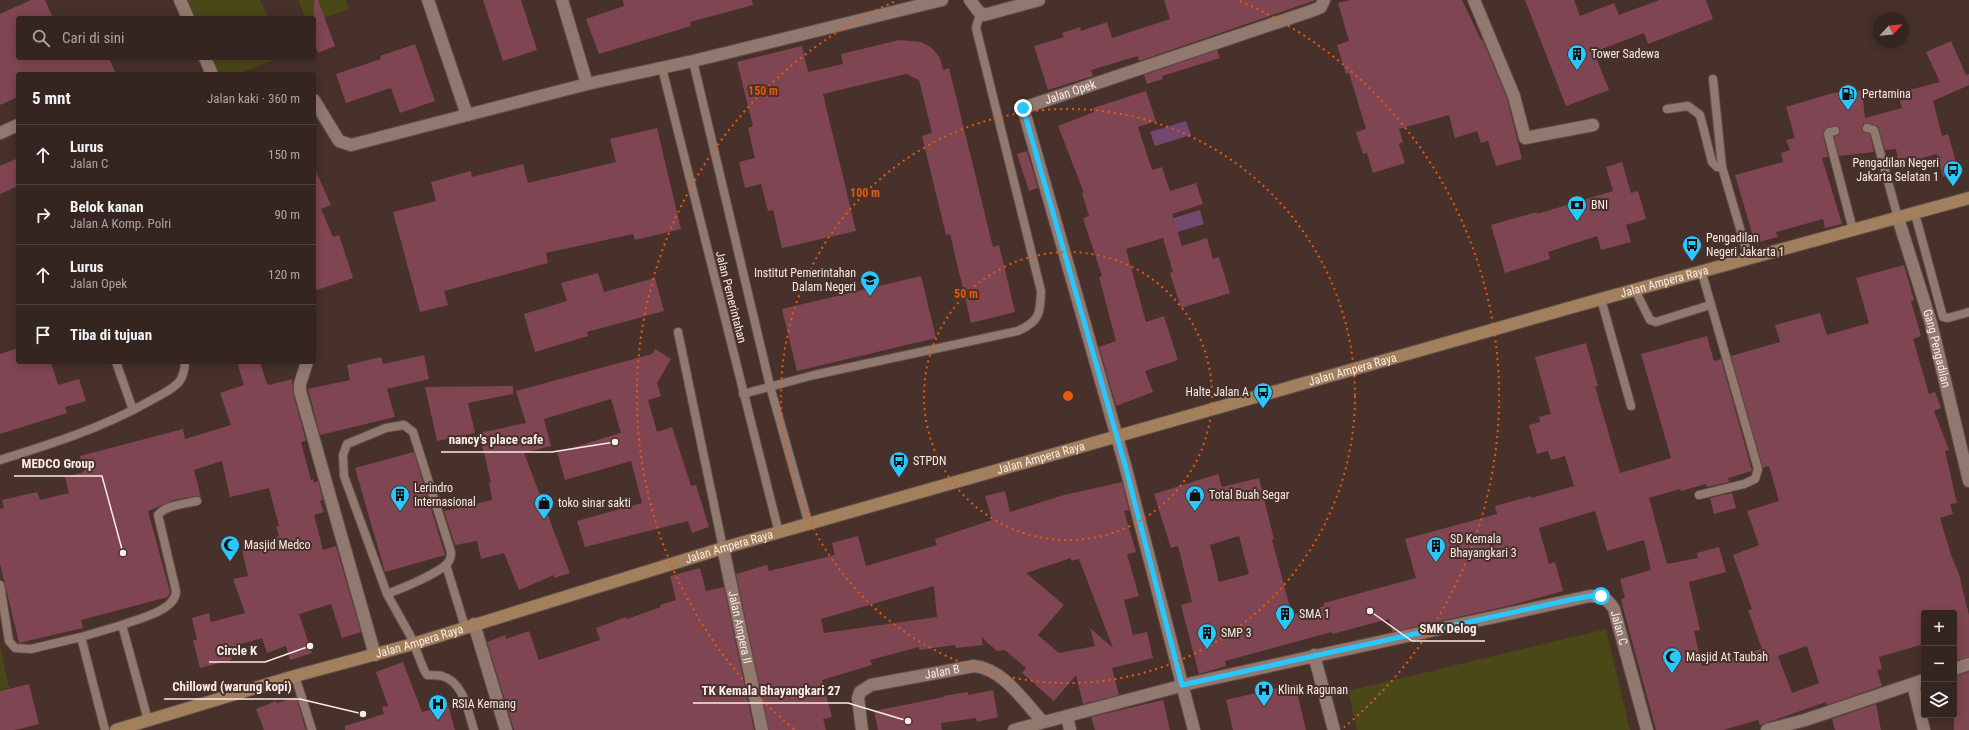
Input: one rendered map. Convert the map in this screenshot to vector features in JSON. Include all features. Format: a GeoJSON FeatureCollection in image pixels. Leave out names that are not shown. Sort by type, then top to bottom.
{"type":"FeatureCollection","features":[{"type":"Feature","properties":{"kind":"street"},"geometry":{"type":"LineString","coordinates":[[180,0],[187,16]]}},
{"type":"Feature","properties":{"kind":"street"},"geometry":{"type":"LineString","coordinates":[[428,0],[467,115]]}},
{"type":"Feature","properties":{"kind":"street"},"geometry":{"type":"LineString","coordinates":[[562,0],[587,84]]}},
{"type":"Feature","properties":{"kind":"street"},"geometry":{"type":"LineString","coordinates":[[316,103],[339,141],[351,145],[587,84],[693,61],[942,0]]}},
{"type":"Feature","properties":{"kind":"street"},"geometry":{"type":"LineString","coordinates":[[970,0],[980,14],[987,15],[1039,0]]}},
{"type":"Feature","properties":{"kind":"street","name":"Jalan Opek"},"geometry":{"type":"LineString","coordinates":[[1117,438],[1023,108],[1314,10],[1321,7],[1324,0]]}},
{"type":"Feature","properties":{"kind":"street"},"geometry":{"type":"LineString","coordinates":[[1474,0],[1514,96],[1524,138],[1593,125]]}},
{"type":"Feature","properties":{"kind":"street"},"geometry":{"type":"LineString","coordinates":[[206,60],[211,72]]}},
{"type":"Feature","properties":{"kind":"street"},"geometry":{"type":"LineString","coordinates":[[0,133],[16,126]]}},
{"type":"Feature","properties":{"kind":"street","name":"Jalan Ampera Raya"},"geometry":{"type":"LineString","coordinates":[[117,730],[295,676],[413,644],[470,625],[723,548],[1117,438],[1601,299],[1969,198]]}},
{"type":"Feature","properties":{"kind":"street","name":"Gang Pengadilan"},"geometry":{"type":"LineString","coordinates":[[1898,218],[1931,323],[1969,481]]}},
{"type":"Feature","properties":{"kind":"street"},"geometry":{"type":"LineString","coordinates":[[306,364],[300,384],[300,391],[375,654]]}},
{"type":"Feature","properties":{"kind":"street"},"geometry":{"type":"LineString","coordinates":[[1117,438],[1194,730]]}},
{"type":"Feature","properties":{"kind":"street","name":"Jalan Ampera II"},"geometry":{"type":"LineString","coordinates":[[723,548],[762,730]]}},
{"type":"Feature","properties":{"kind":"street","name":"Jalan C"},"geometry":{"type":"LineString","coordinates":[[1182,685],[1576,599],[1601,596],[1607,599],[1614,609],[1647,730]]}},
{"type":"Feature","properties":{"kind":"street"},"geometry":{"type":"LineString","coordinates":[[470,625],[506,730]]}},
{"type":"Feature","properties":{"kind":"street"},"geometry":{"type":"LineString","coordinates":[[1314,655],[1334,730]]}},
{"type":"Feature","properties":{"kind":"street"},"geometry":{"type":"LineString","coordinates":[[1957,668],[1969,664]]}},
{"type":"Feature","properties":{"kind":"street","name":"Jalan B"},"geometry":{"type":"LineString","coordinates":[[862,730],[858,698],[864,689],[871,685],[974,666],[989,669],[1002,678],[1043,722]]}},
{"type":"Feature","properties":{"kind":"street"},"geometry":{"type":"LineString","coordinates":[[1767,730],[1806,725],[1918,682],[1924,730]]}},
{"type":"Feature","properties":{"kind":"street"},"geometry":{"type":"LineString","coordinates":[[1014,730],[1182,685]]}},
{"type":"Feature","properties":{"kind":"street"},"geometry":{"type":"LineString","coordinates":[[1067,716],[1070,730]]}},
{"type":"Feature","properties":{"kind":"lane"},"geometry":{"type":"LineString","coordinates":[[743,394],[770,386],[1018,331],[1032,324],[1040,312],[1041,291],[976,28],[980,14]]}},
{"type":"Feature","properties":{"kind":"lane","name":"Jalan Pemerintahan"},"geometry":{"type":"LineString","coordinates":[[693,61],[770,386],[809,525]]}},
{"type":"Feature","properties":{"kind":"lane","name":"Jalan Pemerintahan"},"geometry":{"type":"LineString","coordinates":[[662,68],[779,532]]}},
{"type":"Feature","properties":{"kind":"lane"},"geometry":{"type":"LineString","coordinates":[[1713,79],[1722,166],[1749,259]]}},
{"type":"Feature","properties":{"kind":"lane"},"geometry":{"type":"LineString","coordinates":[[1667,109],[1688,106],[1699,114],[1712,162],[1717,167],[1722,166]]}},
{"type":"Feature","properties":{"kind":"lane"},"geometry":{"type":"LineString","coordinates":[[1867,128],[1874,130],[1898,218]]}},
{"type":"Feature","properties":{"kind":"lane"},"geometry":{"type":"LineString","coordinates":[[1835,131],[1829,132],[1828,134],[1853,230]]}},
{"type":"Feature","properties":{"kind":"lane"},"geometry":{"type":"LineString","coordinates":[[1915,214],[1943,317],[1948,318],[1969,312]]}},
{"type":"Feature","properties":{"kind":"lane"},"geometry":{"type":"LineString","coordinates":[[1699,495],[1744,484],[1755,479],[1758,469],[1710,305],[1702,272]]}},
{"type":"Feature","properties":{"kind":"lane"},"geometry":{"type":"LineString","coordinates":[[1635,290],[1650,320],[1656,322],[1710,305]]}},
{"type":"Feature","properties":{"kind":"lane"},"geometry":{"type":"LineString","coordinates":[[1601,299],[1631,406]]}},
{"type":"Feature","properties":{"kind":"lane"},"geometry":{"type":"LineString","coordinates":[[678,332],[723,548]]}},
{"type":"Feature","properties":{"kind":"lane"},"geometry":{"type":"LineString","coordinates":[[117,364],[133,410]]}},
{"type":"Feature","properties":{"kind":"lane"},"geometry":{"type":"LineString","coordinates":[[0,460],[89,430],[133,410],[166,392],[180,382],[185,364]]}},
{"type":"Feature","properties":{"kind":"lane"},"geometry":{"type":"LineString","coordinates":[[387,594],[408,586],[446,565],[450,560],[451,552],[413,432],[404,425],[386,428],[347,444],[343,455],[344,476],[387,594],[427,674],[442,676],[451,680],[458,688],[466,704],[474,730]]}},
{"type":"Feature","properties":{"kind":"lane"},"geometry":{"type":"LineString","coordinates":[[0,585],[10,641],[14,648],[31,649],[81,637],[164,609],[174,601],[176,591],[158,515],[161,511],[170,508],[197,502]]}},
{"type":"Feature","properties":{"kind":"lane"},"geometry":{"type":"LineString","coordinates":[[446,565],[470,625]]}},
{"type":"Feature","properties":{"kind":"lane"},"geometry":{"type":"LineString","coordinates":[[122,624],[148,720]]}},
{"type":"Feature","properties":{"kind":"lane"},"geometry":{"type":"LineString","coordinates":[[81,637],[105,730]]}},
{"type":"Feature","properties":{"kind":"lane"},"geometry":{"type":"LineString","coordinates":[[295,676],[312,730]]}},
{"type":"Feature","properties":{"kind":"shaded area"},"geometry":{"type":"Polygon","coordinates":[[[188,0],[260,0],[267,16],[195,16],[188,0]]]}},
{"type":"Feature","properties":{"kind":"shaded area"},"geometry":{"type":"Polygon","coordinates":[[[299,0],[346,0],[349,9],[316,20],[316,16],[304,16],[299,0]]]}},
{"type":"Feature","properties":{"kind":"shaded area"},"geometry":{"type":"Polygon","coordinates":[[[212,60],[274,60],[243,72],[217,72],[212,60]]]}},
{"type":"Feature","properties":{"kind":"shaded area"},"geometry":{"type":"Polygon","coordinates":[[[1186,121],[1191,135],[1155,146],[1150,132],[1186,121]]]}},
{"type":"Feature","properties":{"kind":"shaded area"},"geometry":{"type":"Polygon","coordinates":[[[1200,210],[1204,224],[1168,235],[1164,221],[1200,210]]]}},
{"type":"Feature","properties":{"kind":"shaded area"},"geometry":{"type":"Polygon","coordinates":[[[1606,629],[1630,730],[1357,730],[1348,691],[1606,629]]]}},
{"type":"Feature","properties":{"kind":"shaded area"},"geometry":{"type":"Polygon","coordinates":[[[0,645],[9,688],[0,690],[0,645]]]}},
{"type":"Feature","properties":{"kind":"building"},"geometry":{"type":"Polygon","coordinates":[[[31,0],[45,0],[52,16],[16,16],[16,60],[110,60],[115,72],[16,72],[16,98],[0,105],[0,14],[31,0]]]}},
{"type":"Feature","properties":{"kind":"building"},"geometry":{"type":"Polygon","coordinates":[[[314,0],[318,0],[335,46],[318,53],[316,48],[316,16],[314,16],[314,0]]]}},
{"type":"Feature","properties":{"kind":"building"},"geometry":{"type":"Polygon","coordinates":[[[483,0],[521,0],[537,50],[503,61],[483,0]]]}},
{"type":"Feature","properties":{"kind":"building"},"geometry":{"type":"Polygon","coordinates":[[[623,0],[752,0],[753,5],[690,22],[691,26],[599,54],[586,19],[624,6],[623,0]]]}},
{"type":"Feature","properties":{"kind":"building"},"geometry":{"type":"Polygon","coordinates":[[[1164,0],[1316,0],[1139,61],[1138,56],[1091,70],[1093,76],[1048,90],[1034,46],[1064,37],[1062,33],[1080,27],[1081,31],[1107,22],[1112,38],[1170,19],[1164,0]]]}},
{"type":"Feature","properties":{"kind":"building"},"geometry":{"type":"Polygon","coordinates":[[[1350,0],[1462,0],[1481,40],[1482,39],[1507,98],[1522,159],[1496,166],[1488,141],[1481,143],[1477,131],[1455,138],[1449,115],[1399,129],[1403,142],[1399,144],[1405,163],[1373,173],[1367,153],[1363,154],[1356,132],[1366,129],[1349,73],[1346,74],[1337,45],[1349,41],[1338,3],[1350,0]]]}},
{"type":"Feature","properties":{"kind":"building","name":"Tower Sadewa"},"geometry":{"type":"Polygon","coordinates":[[[1525,0],[1574,0],[1580,16],[1614,3],[1619,15],[1659,0],[1706,0],[1713,19],[1648,44],[1644,33],[1594,52],[1609,90],[1566,106],[1525,0]]]}},
{"type":"Feature","properties":{"kind":"building"},"geometry":{"type":"Polygon","coordinates":[[[899,40],[921,42],[932,48],[940,58],[943,70],[949,68],[993,247],[999,245],[1015,312],[971,323],[950,234],[946,235],[922,136],[932,133],[919,80],[906,74],[823,94],[856,231],[782,248],[773,210],[768,211],[761,184],[745,188],[739,162],[755,158],[748,128],[753,126],[737,62],[802,46],[808,72],[843,64],[841,54],[899,40]]]}},
{"type":"Feature","properties":{"kind":"building"},"geometry":{"type":"Polygon","coordinates":[[[1951,41],[1966,75],[1969,74],[1969,85],[1933,101],[1942,136],[1948,134],[1959,172],[1943,177],[1937,154],[1915,160],[1913,156],[1898,160],[1896,149],[1885,150],[1878,126],[1868,123],[1863,124],[1862,129],[1863,132],[1870,134],[1874,152],[1839,156],[1834,137],[1839,135],[1840,130],[1837,126],[1828,127],[1824,130],[1823,135],[1828,157],[1822,158],[1842,224],[1825,228],[1823,219],[1776,232],[1778,237],[1755,243],[1735,175],[1783,162],[1781,153],[1790,150],[1786,140],[1795,138],[1786,107],[1833,93],[1862,90],[1865,118],[1902,108],[1898,93],[1940,82],[1926,52],[1951,41]]]}},
{"type":"Feature","properties":{"kind":"building"},"geometry":{"type":"Polygon","coordinates":[[[415,44],[435,101],[400,113],[391,88],[346,103],[336,74],[381,59],[380,56],[415,44]]]}},
{"type":"Feature","properties":{"kind":"building"},"geometry":{"type":"Polygon","coordinates":[[[1217,50],[1220,58],[1162,76],[1163,79],[1147,84],[1144,75],[1217,50]]]}},
{"type":"Feature","properties":{"kind":"building"},"geometry":{"type":"Polygon","coordinates":[[[1146,91],[1156,121],[1138,127],[1152,170],[1162,167],[1170,191],[1196,183],[1203,204],[1172,214],[1182,246],[1207,238],[1213,259],[1219,257],[1230,293],[1181,308],[1170,273],[1173,272],[1163,238],[1126,249],[1146,322],[1164,316],[1178,360],[1145,371],[1153,392],[1116,406],[1099,347],[1116,341],[1099,277],[1102,276],[1083,218],[1089,216],[1082,193],[1084,193],[1058,126],[1094,112],[1093,108],[1146,91]]]}},
{"type":"Feature","properties":{"kind":"building"},"geometry":{"type":"Polygon","coordinates":[[[657,128],[681,229],[635,240],[633,234],[546,253],[548,263],[444,291],[448,305],[420,312],[393,212],[436,201],[431,182],[471,171],[472,177],[523,164],[528,183],[616,162],[610,139],[657,128]]]}},
{"type":"Feature","properties":{"kind":"building"},"geometry":{"type":"Polygon","coordinates":[[[1027,151],[1038,188],[1029,191],[1017,154],[1027,151]]]}},
{"type":"Feature","properties":{"kind":"building"},"geometry":{"type":"Polygon","coordinates":[[[16,159],[16,187],[0,194],[0,166],[16,159]]]}},
{"type":"Feature","properties":{"kind":"building"},"geometry":{"type":"Polygon","coordinates":[[[1622,162],[1631,193],[1638,191],[1646,219],[1626,225],[1631,242],[1601,250],[1597,236],[1548,252],[1550,259],[1505,273],[1491,225],[1537,212],[1537,214],[1613,191],[1606,167],[1622,162]]]}},
{"type":"Feature","properties":{"kind":"building"},"geometry":{"type":"Polygon","coordinates":[[[316,171],[331,205],[321,209],[333,237],[339,235],[353,278],[316,290],[316,171]]]}},
{"type":"Feature","properties":{"kind":"building"},"geometry":{"type":"Polygon","coordinates":[[[1904,265],[1914,300],[1911,301],[1921,336],[1913,339],[1929,394],[1935,392],[1941,408],[1934,411],[1949,450],[1945,451],[1957,503],[1950,504],[1953,514],[1940,518],[1951,555],[1959,574],[1969,615],[1969,657],[1957,660],[1957,610],[1921,610],[1921,645],[1879,657],[1882,669],[1877,670],[1882,686],[1827,705],[1826,702],[1760,725],[1758,720],[1723,730],[1656,730],[1621,599],[1625,598],[1620,579],[1651,570],[1644,540],[1607,551],[1595,511],[1539,528],[1549,564],[1555,562],[1563,591],[1512,605],[1392,632],[1389,619],[1332,634],[1332,632],[1225,661],[1226,666],[1199,674],[1181,605],[1192,602],[1178,546],[1171,548],[1154,494],[1218,474],[1222,487],[1259,478],[1274,539],[1272,540],[1292,615],[1324,606],[1324,603],[1416,578],[1405,539],[1497,514],[1495,506],[1574,486],[1565,456],[1551,460],[1548,451],[1537,454],[1529,425],[1540,422],[1539,417],[1551,414],[1535,357],[1586,343],[1598,386],[1595,386],[1620,473],[1671,458],[1641,354],[1707,336],[1714,361],[1721,359],[1752,471],[1728,478],[1729,482],[1707,487],[1706,484],[1681,491],[1680,489],[1649,498],[1667,564],[1698,558],[1697,553],[1719,547],[1726,572],[1689,582],[1700,630],[1694,631],[1702,666],[1762,649],[1748,610],[1752,609],[1733,555],[1759,545],[1747,511],[1779,501],[1769,466],[1763,468],[1731,356],[1780,342],[1775,325],[1820,313],[1827,335],[1869,323],[1856,278],[1904,265]],[[1239,536],[1210,545],[1219,582],[1249,574],[1239,536]],[[1807,646],[1778,656],[1792,693],[1819,683],[1807,646]]]}},
{"type":"Feature","properties":{"kind":"building"},"geometry":{"type":"Polygon","coordinates":[[[598,273],[604,292],[655,278],[664,311],[587,332],[588,336],[535,352],[524,314],[567,301],[561,283],[598,273]]]}},
{"type":"Feature","properties":{"kind":"building"},"geometry":{"type":"Polygon","coordinates":[[[921,276],[936,338],[797,371],[782,309],[921,276]]]}},
{"type":"Feature","properties":{"kind":"building"},"geometry":{"type":"Polygon","coordinates":[[[16,349],[16,364],[52,364],[58,385],[79,379],[86,401],[65,407],[67,413],[0,434],[0,354],[16,349]]]}},
{"type":"Feature","properties":{"kind":"building"},"geometry":{"type":"Polygon","coordinates":[[[655,349],[671,359],[657,383],[661,396],[648,400],[657,432],[672,427],[691,486],[696,485],[709,527],[692,533],[688,521],[585,547],[577,521],[642,503],[631,461],[565,480],[557,452],[621,433],[611,399],[544,419],[551,446],[524,453],[570,573],[554,578],[554,575],[519,590],[504,553],[481,559],[477,541],[455,545],[444,511],[492,500],[489,482],[491,482],[479,433],[526,423],[516,391],[652,354],[655,349]]]}},
{"type":"Feature","properties":{"kind":"building"},"geometry":{"type":"Polygon","coordinates":[[[424,355],[429,379],[387,389],[395,417],[320,435],[308,389],[350,380],[347,365],[381,357],[383,364],[424,355]]]}},
{"type":"Feature","properties":{"kind":"building"},"geometry":{"type":"Polygon","coordinates":[[[238,364],[261,364],[267,384],[269,385],[292,379],[293,393],[306,441],[301,442],[311,480],[313,479],[314,483],[318,481],[323,500],[320,501],[324,512],[314,515],[323,550],[336,546],[361,632],[342,638],[331,604],[299,614],[312,653],[290,660],[286,646],[267,653],[262,638],[231,647],[234,656],[231,657],[232,660],[200,668],[193,640],[197,640],[192,618],[209,613],[211,622],[245,613],[233,579],[248,576],[242,550],[279,536],[276,527],[279,526],[269,488],[230,497],[222,461],[194,470],[201,497],[196,496],[174,500],[148,511],[170,592],[168,597],[81,620],[83,628],[19,643],[0,564],[0,509],[4,508],[2,500],[37,492],[40,500],[69,493],[65,477],[84,472],[80,456],[183,429],[185,439],[231,425],[220,393],[244,385],[238,364]]]}},
{"type":"Feature","properties":{"kind":"building"},"geometry":{"type":"Polygon","coordinates":[[[513,386],[513,394],[468,403],[475,433],[437,441],[425,387],[513,386]]]}},
{"type":"Feature","properties":{"kind":"building","name":"Lerindro Internasional"},"geometry":{"type":"Polygon","coordinates":[[[414,452],[445,555],[385,572],[355,468],[414,452]]]}},
{"type":"Feature","properties":{"kind":"building"},"geometry":{"type":"Polygon","coordinates":[[[1122,482],[1129,510],[1124,511],[1136,552],[1127,554],[1139,596],[1124,600],[1133,635],[1147,632],[1153,658],[1112,668],[1119,695],[1083,704],[1076,675],[1054,701],[1022,673],[1026,668],[1005,650],[997,651],[981,637],[983,645],[956,648],[955,645],[919,650],[919,647],[870,660],[872,665],[822,680],[832,717],[823,719],[826,730],[769,730],[736,574],[767,565],[769,571],[835,555],[832,543],[858,536],[866,566],[937,545],[935,539],[992,520],[985,496],[1005,491],[1010,512],[1064,495],[1122,482]],[[1071,558],[1026,573],[1064,605],[1038,635],[1059,653],[1095,646],[1090,628],[1113,648],[1079,559],[1071,561],[1071,558]],[[934,586],[821,619],[824,633],[937,617],[934,586]]]}},
{"type":"Feature","properties":{"kind":"building"},"geometry":{"type":"Polygon","coordinates":[[[1732,493],[1736,508],[1714,514],[1710,498],[1732,493]]]}},
{"type":"Feature","properties":{"kind":"building"},"geometry":{"type":"Polygon","coordinates":[[[700,568],[706,591],[724,587],[754,730],[514,730],[487,642],[505,635],[506,639],[529,631],[539,660],[600,640],[596,628],[626,617],[627,619],[676,600],[670,576],[700,568]]]}},
{"type":"Feature","properties":{"kind":"building"},"geometry":{"type":"Polygon","coordinates":[[[403,662],[422,712],[448,705],[455,730],[345,730],[345,726],[384,714],[382,707],[388,706],[376,672],[403,662]]]}},
{"type":"Feature","properties":{"kind":"building"},"geometry":{"type":"Polygon","coordinates":[[[1969,672],[1969,730],[1954,730],[1954,718],[1957,718],[1957,675],[1969,672]]]}},
{"type":"Feature","properties":{"kind":"building"},"geometry":{"type":"Polygon","coordinates":[[[29,684],[39,724],[15,730],[0,730],[0,691],[29,684]]]}},
{"type":"Feature","properties":{"kind":"building","name":"Klinik Ragunan"},"geometry":{"type":"Polygon","coordinates":[[[1295,684],[1306,730],[1233,730],[1226,700],[1295,684]]]}},
{"type":"Feature","properties":{"kind":"building"},"geometry":{"type":"Polygon","coordinates":[[[993,690],[998,717],[977,722],[976,718],[941,723],[942,730],[878,730],[874,711],[944,697],[943,696],[968,692],[968,695],[993,690]]]}},
{"type":"Feature","properties":{"kind":"building"},"geometry":{"type":"Polygon","coordinates":[[[296,697],[306,730],[264,730],[256,709],[276,701],[277,703],[296,697]]]}},
{"type":"Feature","properties":{"kind":"building"},"geometry":{"type":"Polygon","coordinates":[[[1163,700],[1170,730],[1095,730],[1091,717],[1163,700]]]}},
{"type":"Feature","properties":{"kind":"building"},"geometry":{"type":"Polygon","coordinates":[[[1876,704],[1881,730],[1835,730],[1832,719],[1876,704]]]}},
{"type":"Feature","properties":{"kind":"place","name":"Tower Sadewa"},"geometry":{"type":"Point","coordinates":[1577,71]}},
{"type":"Feature","properties":{"kind":"place","name":"Pertamina"},"geometry":{"type":"Point","coordinates":[1848,111]}},
{"type":"Feature","properties":{"kind":"place","name":"Pengadilan Negeri Jakarta Selatan 1"},"geometry":{"type":"Point","coordinates":[1953,187]}},
{"type":"Feature","properties":{"kind":"place","name":"BNI"},"geometry":{"type":"Point","coordinates":[1577,222]}},
{"type":"Feature","properties":{"kind":"place","name":"Pengadilan Negeri Jakarta 1"},"geometry":{"type":"Point","coordinates":[1692,262]}},
{"type":"Feature","properties":{"kind":"place","name":"Institut Pemerintahan Dalam Negeri"},"geometry":{"type":"Point","coordinates":[870,297]}},
{"type":"Feature","properties":{"kind":"place","name":"Halte Jalan A"},"geometry":{"type":"Point","coordinates":[1263,409]}},
{"type":"Feature","properties":{"kind":"place","name":"nancy's place cafe"},"geometry":{"type":"Point","coordinates":[615,442]}},
{"type":"Feature","properties":{"kind":"place","name":"STPDN"},"geometry":{"type":"Point","coordinates":[899,478]}},
{"type":"Feature","properties":{"kind":"place","name":"Lerindro Internasional"},"geometry":{"type":"Point","coordinates":[400,512]}},
{"type":"Feature","properties":{"kind":"place","name":"Total Buah Segar"},"geometry":{"type":"Point","coordinates":[1195,512]}},
{"type":"Feature","properties":{"kind":"place","name":"toko sinar sakti"},"geometry":{"type":"Point","coordinates":[544,520]}},
{"type":"Feature","properties":{"kind":"place","name":"MEDCO Group"},"geometry":{"type":"Point","coordinates":[123,553]}},
{"type":"Feature","properties":{"kind":"place","name":"Masjid Medco"},"geometry":{"type":"Point","coordinates":[230,562]}},
{"type":"Feature","properties":{"kind":"place","name":"SD Kemala Bhayangkari 3"},"geometry":{"type":"Point","coordinates":[1436,563]}},
{"type":"Feature","properties":{"kind":"place","name":"SMK Delog"},"geometry":{"type":"Point","coordinates":[1370,611]}},
{"type":"Feature","properties":{"kind":"place","name":"SMA 1"},"geometry":{"type":"Point","coordinates":[1285,631]}},
{"type":"Feature","properties":{"kind":"place","name":"Circle K"},"geometry":{"type":"Point","coordinates":[310,646]}},
{"type":"Feature","properties":{"kind":"place","name":"SMP 3"},"geometry":{"type":"Point","coordinates":[1207,650]}},
{"type":"Feature","properties":{"kind":"place","name":"Masjid At Taubah"},"geometry":{"type":"Point","coordinates":[1672,674]}},
{"type":"Feature","properties":{"kind":"place","name":"Klinik Ragunan"},"geometry":{"type":"Point","coordinates":[1264,707]}},
{"type":"Feature","properties":{"kind":"place","name":"Chillowd (warung kopi)"},"geometry":{"type":"Point","coordinates":[363,714]}},
{"type":"Feature","properties":{"kind":"place","name":"RSIA Kemang"},"geometry":{"type":"Point","coordinates":[438,721]}},
{"type":"Feature","properties":{"kind":"place","name":"TK Kemala Bhayangkari 27"},"geometry":{"type":"Point","coordinates":[908,721]}},
{"type":"Feature","properties":{"kind":"route"},"geometry":{"type":"LineString","coordinates":[[1023,108],[1055,214],[1125,465],[1182,685],[1569,600],[1590,596],[1601,596]]}}]}
